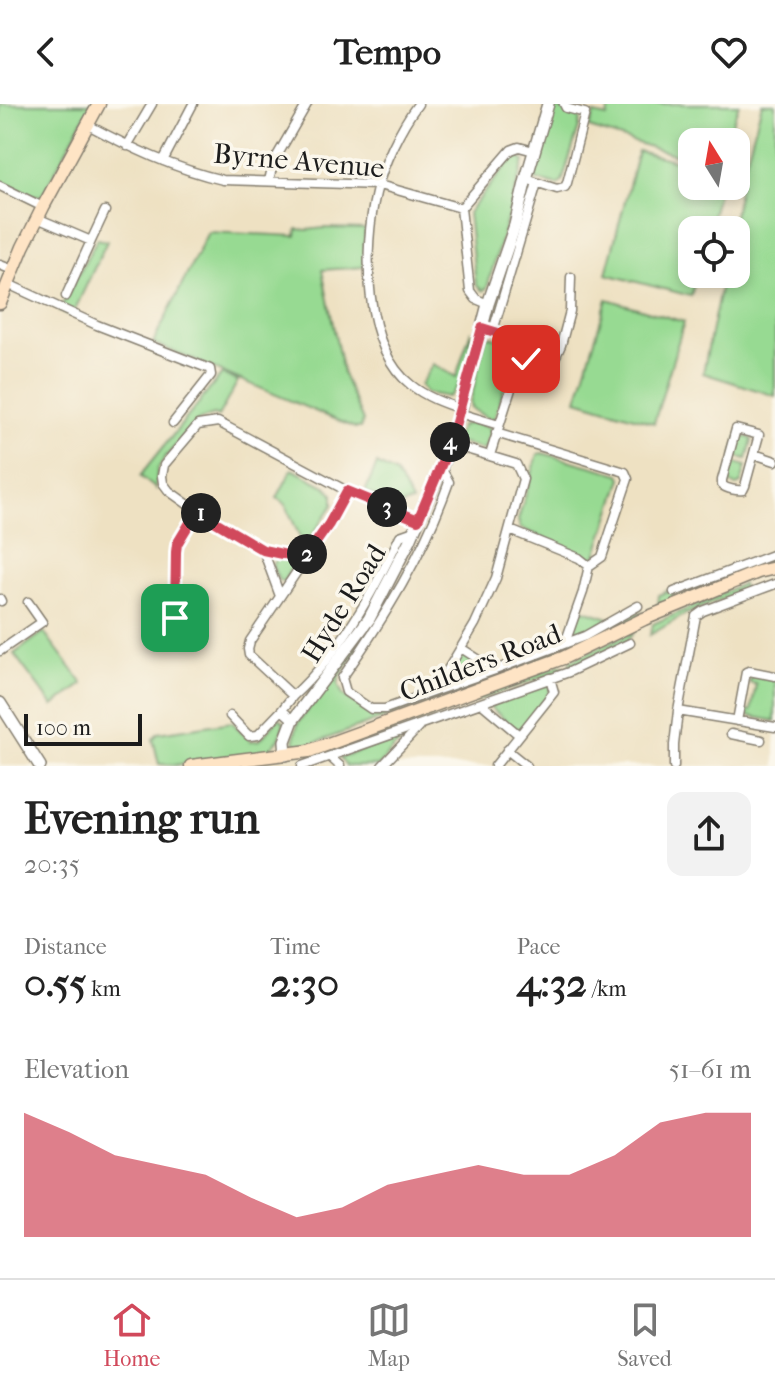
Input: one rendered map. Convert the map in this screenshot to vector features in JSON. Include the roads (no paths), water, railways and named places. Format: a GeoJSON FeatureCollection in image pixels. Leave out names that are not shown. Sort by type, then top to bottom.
{"type":"FeatureCollection","features":[{"type":"Feature","properties":{"kind":"main road"},"geometry":{"type":"LineString","coordinates":[[0,303],[40,213],[99,104]]}},
{"type":"Feature","properties":{"kind":"main road","name":"Childers Road"},"geometry":{"type":"LineString","coordinates":[[191,766],[286,755],[351,743],[563,658],[644,619],[775,568]]}},
{"type":"Feature","properties":{"kind":"street"},"geometry":{"type":"LineString","coordinates":[[127,146],[152,104]]}},
{"type":"Feature","properties":{"kind":"street"},"geometry":{"type":"LineString","coordinates":[[269,181],[273,163],[307,104]]}},
{"type":"Feature","properties":{"kind":"street"},"geometry":{"type":"LineString","coordinates":[[418,104],[398,137],[379,185],[373,216],[369,260],[371,298],[376,327],[390,358],[409,384],[432,399],[497,429],[625,472],[628,479],[602,557],[589,566],[565,643]]}},
{"type":"Feature","properties":{"kind":"street","name":"Hyde Road"},"geometry":{"type":"LineString","coordinates":[[286,755],[285,741],[293,720],[369,618],[414,530],[441,468],[487,330],[488,304],[532,181],[534,151],[548,104]]}},
{"type":"Feature","properties":{"kind":"street"},"geometry":{"type":"LineString","coordinates":[[564,104],[566,108],[585,113],[567,183],[565,187],[557,189],[532,181],[487,330],[524,341],[526,359],[551,367],[561,345],[570,311],[571,277]]}},
{"type":"Feature","properties":{"kind":"street"},"geometry":{"type":"LineString","coordinates":[[163,161],[191,105]]}},
{"type":"Feature","properties":{"kind":"street","name":"Byrne Avenue"},"geometry":{"type":"LineString","coordinates":[[88,125],[127,146],[199,175],[223,180],[379,185],[461,208]]}},
{"type":"Feature","properties":{"kind":"street"},"geometry":{"type":"LineString","coordinates":[[488,304],[476,299],[470,291],[461,208],[511,150],[519,147],[534,151]]}},
{"type":"Feature","properties":{"kind":"street"},"geometry":{"type":"LineString","coordinates":[[0,186],[40,213],[91,241]]}},
{"type":"Feature","properties":{"kind":"street"},"geometry":{"type":"LineString","coordinates":[[66,296],[105,211]]}},
{"type":"Feature","properties":{"kind":"street"},"geometry":{"type":"LineString","coordinates":[[0,265],[13,270]]}},
{"type":"Feature","properties":{"kind":"street"},"geometry":{"type":"LineString","coordinates":[[8,284],[97,325],[210,369],[211,375],[173,423]]}},
{"type":"Feature","properties":{"kind":"street"},"geometry":{"type":"LineString","coordinates":[[490,455],[511,389]]}},
{"type":"Feature","properties":{"kind":"street"},"geometry":{"type":"LineString","coordinates":[[307,555],[263,550],[169,491],[163,483],[164,465],[198,425],[218,422],[414,530],[423,545]]}},
{"type":"Feature","properties":{"kind":"street"},"geometry":{"type":"LineString","coordinates":[[736,429],[759,435],[754,454],[743,490],[725,488],[722,480],[736,429]]}},
{"type":"Feature","properties":{"kind":"street"},"geometry":{"type":"LineString","coordinates":[[435,691],[475,624],[496,578],[523,479],[516,464],[450,444]]}},
{"type":"Feature","properties":{"kind":"street"},"geometry":{"type":"LineString","coordinates":[[754,454],[775,461]]}},
{"type":"Feature","properties":{"kind":"street"},"geometry":{"type":"LineString","coordinates":[[230,716],[249,736],[258,735],[369,618],[423,545],[449,482],[441,468]]}},
{"type":"Feature","properties":{"kind":"street"},"geometry":{"type":"LineString","coordinates":[[309,699],[295,694],[249,655],[248,649],[250,641],[329,524],[347,491]]}},
{"type":"Feature","properties":{"kind":"street"},"geometry":{"type":"LineString","coordinates":[[427,500],[440,506]]}},
{"type":"Feature","properties":{"kind":"street"},"geometry":{"type":"LineString","coordinates":[[175,618],[177,544],[197,511]]}},
{"type":"Feature","properties":{"kind":"street"},"geometry":{"type":"LineString","coordinates":[[510,530],[579,558],[589,566]]}},
{"type":"Feature","properties":{"kind":"street"},"geometry":{"type":"LineString","coordinates":[[263,550],[280,596]]}},
{"type":"Feature","properties":{"kind":"street"},"geometry":{"type":"LineString","coordinates":[[674,592],[775,554]]}},
{"type":"Feature","properties":{"kind":"street"},"geometry":{"type":"LineString","coordinates":[[747,577],[753,592]]}},
{"type":"Feature","properties":{"kind":"street"},"geometry":{"type":"LineString","coordinates":[[674,766],[678,711],[696,616],[775,584]]}},
{"type":"Feature","properties":{"kind":"street"},"geometry":{"type":"LineString","coordinates":[[0,651],[42,622],[28,602]]}},
{"type":"Feature","properties":{"kind":"street"},"geometry":{"type":"LineString","coordinates":[[369,618],[342,678],[346,692],[371,709],[385,709],[585,636],[638,606]]}},
{"type":"Feature","properties":{"kind":"street"},"geometry":{"type":"LineString","coordinates":[[302,766],[330,757],[351,743],[423,724],[569,672],[630,643]]}},
{"type":"Feature","properties":{"kind":"street"},"geometry":{"type":"LineString","coordinates":[[461,648],[495,670]]}},
{"type":"Feature","properties":{"kind":"street"},"geometry":{"type":"LineString","coordinates":[[563,658],[569,672]]}},
{"type":"Feature","properties":{"kind":"street"},"geometry":{"type":"LineString","coordinates":[[737,721],[746,672],[775,676]]}},
{"type":"Feature","properties":{"kind":"street"},"geometry":{"type":"LineString","coordinates":[[495,766],[554,692],[550,678]]}},
{"type":"Feature","properties":{"kind":"street"},"geometry":{"type":"LineString","coordinates":[[0,703],[38,764]]}},
{"type":"Feature","properties":{"kind":"street"},"geometry":{"type":"LineString","coordinates":[[481,703],[519,735]]}},
{"type":"Feature","properties":{"kind":"street"},"geometry":{"type":"LineString","coordinates":[[282,710],[293,720]]}},
{"type":"Feature","properties":{"kind":"street"},"geometry":{"type":"LineString","coordinates":[[678,711],[775,727]]}},
{"type":"Feature","properties":{"kind":"street"},"geometry":{"type":"LineString","coordinates":[[747,737],[749,723]]}},
{"type":"Feature","properties":{"kind":"street"},"geometry":{"type":"LineString","coordinates":[[382,766],[423,724]]}},
{"type":"Feature","properties":{"kind":"street"},"geometry":{"type":"LineString","coordinates":[[731,734],[761,740]]}},
{"type":"Feature","properties":{"kind":"street"},"geometry":{"type":"LineString","coordinates":[[507,750],[527,766]]}},
{"type":"Feature","properties":{"kind":"street"},"geometry":{"type":"LineString","coordinates":[[330,757],[340,766]]}}]}
